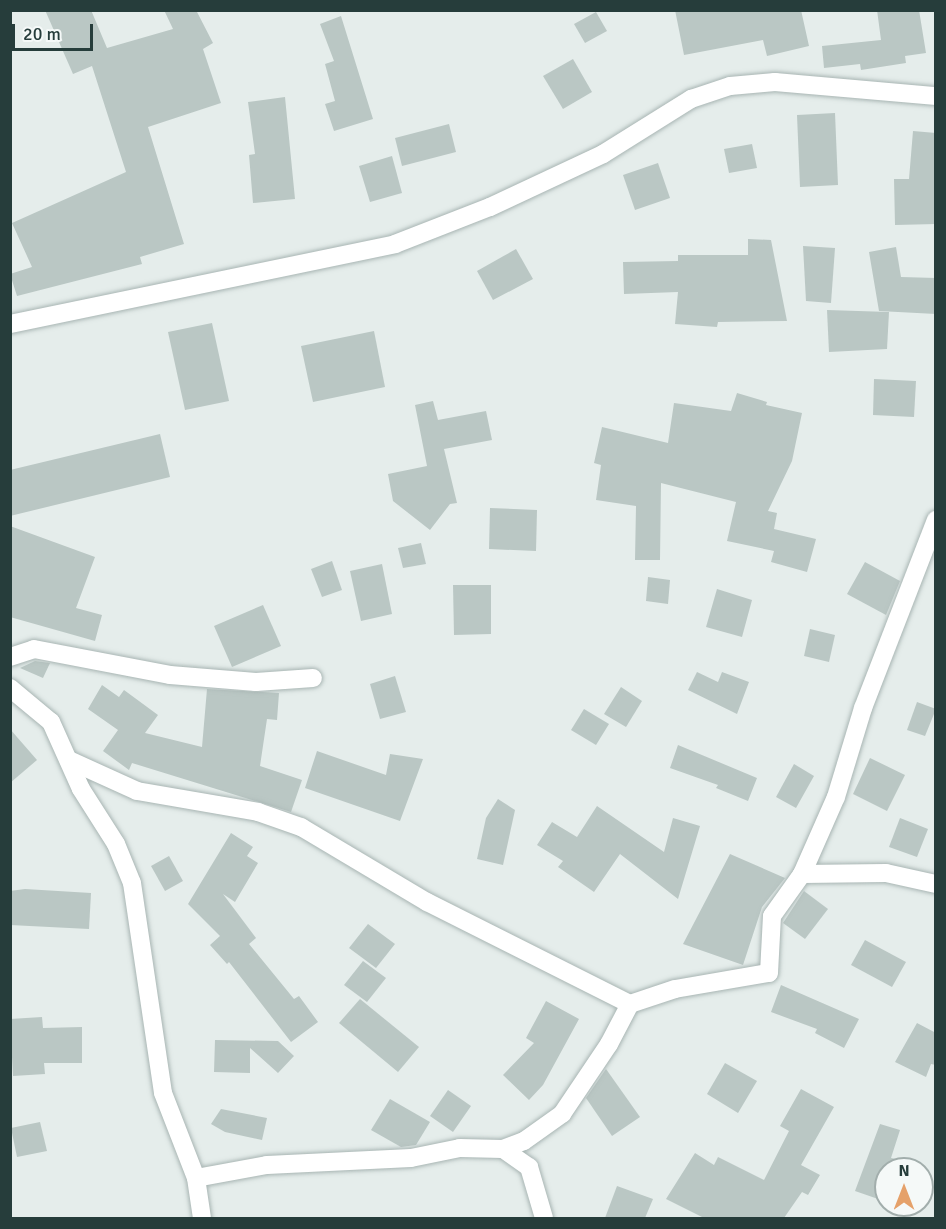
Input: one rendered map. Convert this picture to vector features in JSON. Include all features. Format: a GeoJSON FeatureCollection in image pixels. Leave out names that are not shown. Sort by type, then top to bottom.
{"type":"FeatureCollection","features":[{"type":"Feature","properties":{"kind":"street"},"geometry":{"type":"LineString","coordinates":[[10,324],[395,244],[490,207],[603,154],[691,99],[730,86],[785,83],[936,96]]}},
{"type":"Feature","properties":{"kind":"street"},"geometry":{"type":"LineString","coordinates":[[196,1178],[267,1165],[411,1158],[460,1148],[503,1149],[524,1141],[562,1114],[609,1044],[630,1004],[675,989],[769,973],[772,916],[802,874],[836,797],[863,708],[936,520]]}},
{"type":"Feature","properties":{"kind":"street"},"geometry":{"type":"LineString","coordinates":[[10,657],[34,650],[170,675],[256,682],[313,678]]}},
{"type":"Feature","properties":{"kind":"street"},"geometry":{"type":"LineString","coordinates":[[10,688],[51,722],[71,761],[81,789],[116,844],[132,883],[164,1093],[196,1178],[202,1218]]}},
{"type":"Feature","properties":{"kind":"street"},"geometry":{"type":"LineString","coordinates":[[71,761],[137,791],[258,812],[301,827],[427,902],[630,1004]]}},
{"type":"Feature","properties":{"kind":"street"},"geometry":{"type":"LineString","coordinates":[[802,874],[886,873],[936,884]]}},
{"type":"Feature","properties":{"kind":"street"},"geometry":{"type":"LineString","coordinates":[[503,1149],[529,1167],[544,1218]]}},
{"type":"Feature","properties":{"kind":"building"},"geometry":{"type":"Polygon","coordinates":[[[45,10],[91,10],[107,48],[173,29],[164,10],[196,10],[213,43],[203,49],[221,103],[148,127],[184,244],[140,257],[142,264],[17,296],[10,274],[32,267],[12,223],[126,172],[92,66],[73,74],[45,10]]]}},
{"type":"Feature","properties":{"kind":"building"},"geometry":{"type":"Polygon","coordinates":[[[675,10],[801,10],[809,46],[767,56],[763,40],[684,55],[675,10]]]}},
{"type":"Feature","properties":{"kind":"building"},"geometry":{"type":"Polygon","coordinates":[[[877,10],[919,10],[926,53],[905,56],[906,63],[861,70],[860,64],[824,68],[822,46],[881,40],[877,10]]]}},
{"type":"Feature","properties":{"kind":"building"},"geometry":{"type":"Polygon","coordinates":[[[596,12],[607,31],[585,43],[574,24],[596,12]]]}},
{"type":"Feature","properties":{"kind":"building"},"geometry":{"type":"Polygon","coordinates":[[[341,16],[373,119],[334,131],[325,104],[335,101],[325,64],[334,61],[320,24],[341,16]]]}},
{"type":"Feature","properties":{"kind":"building"},"geometry":{"type":"Polygon","coordinates":[[[573,59],[592,92],[563,109],[543,76],[573,59]]]}},
{"type":"Feature","properties":{"kind":"building"},"geometry":{"type":"Polygon","coordinates":[[[285,97],[295,199],[253,203],[249,155],[255,154],[248,102],[285,97]]]}},
{"type":"Feature","properties":{"kind":"building"},"geometry":{"type":"Polygon","coordinates":[[[835,113],[838,185],[800,187],[797,115],[835,113]]]}},
{"type":"Feature","properties":{"kind":"building"},"geometry":{"type":"Polygon","coordinates":[[[449,124],[456,152],[402,166],[395,138],[449,124]]]}},
{"type":"Feature","properties":{"kind":"building"},"geometry":{"type":"Polygon","coordinates":[[[913,131],[936,133],[936,224],[895,225],[894,179],[909,179],[913,131]]]}},
{"type":"Feature","properties":{"kind":"building"},"geometry":{"type":"Polygon","coordinates":[[[752,144],[757,168],[729,173],[724,149],[752,144]]]}},
{"type":"Feature","properties":{"kind":"building"},"geometry":{"type":"Polygon","coordinates":[[[392,156],[402,193],[370,202],[359,166],[392,156]]]}},
{"type":"Feature","properties":{"kind":"building"},"geometry":{"type":"Polygon","coordinates":[[[658,163],[670,198],[635,210],[623,175],[658,163]]]}},
{"type":"Feature","properties":{"kind":"building"},"geometry":{"type":"Polygon","coordinates":[[[748,239],[771,240],[787,321],[718,322],[717,327],[675,324],[678,292],[624,294],[623,262],[678,261],[678,255],[748,255],[748,239]]]}},
{"type":"Feature","properties":{"kind":"building"},"geometry":{"type":"Polygon","coordinates":[[[803,246],[835,248],[831,303],[806,301],[803,246]]]}},
{"type":"Feature","properties":{"kind":"building"},"geometry":{"type":"Polygon","coordinates":[[[896,247],[901,277],[936,278],[936,314],[879,311],[869,252],[896,247]]]}},
{"type":"Feature","properties":{"kind":"building"},"geometry":{"type":"Polygon","coordinates":[[[516,249],[533,279],[493,300],[477,271],[516,249]]]}},
{"type":"Feature","properties":{"kind":"building"},"geometry":{"type":"Polygon","coordinates":[[[827,310],[889,312],[887,349],[829,352],[827,310]]]}},
{"type":"Feature","properties":{"kind":"building"},"geometry":{"type":"Polygon","coordinates":[[[212,323],[229,401],[185,410],[168,332],[212,323]]]}},
{"type":"Feature","properties":{"kind":"building"},"geometry":{"type":"Polygon","coordinates":[[[374,331],[385,387],[313,402],[301,346],[374,331]]]}},
{"type":"Feature","properties":{"kind":"building"},"geometry":{"type":"Polygon","coordinates":[[[874,379],[916,381],[914,417],[873,415],[874,379]]]}},
{"type":"Feature","properties":{"kind":"building"},"geometry":{"type":"Polygon","coordinates":[[[737,393],[767,402],[766,405],[802,413],[792,461],[768,511],[777,513],[774,529],[816,539],[807,572],[771,562],[774,551],[727,541],[736,502],[661,483],[660,560],[635,560],[636,506],[596,500],[601,465],[594,463],[602,427],[668,443],[674,403],[731,411],[737,393]]]}},
{"type":"Feature","properties":{"kind":"building"},"geometry":{"type":"Polygon","coordinates":[[[433,401],[438,420],[486,411],[492,440],[444,449],[457,503],[450,504],[430,530],[393,501],[388,474],[427,466],[415,405],[433,401]]]}},
{"type":"Feature","properties":{"kind":"building"},"geometry":{"type":"Polygon","coordinates":[[[160,434],[170,477],[10,516],[10,470],[160,434]]]}},
{"type":"Feature","properties":{"kind":"building"},"geometry":{"type":"Polygon","coordinates":[[[490,508],[537,510],[536,551],[489,549],[490,508]]]}},
{"type":"Feature","properties":{"kind":"building"},"geometry":{"type":"Polygon","coordinates":[[[10,526],[95,557],[76,608],[102,615],[95,641],[10,617],[10,526]]]}},
{"type":"Feature","properties":{"kind":"building"},"geometry":{"type":"Polygon","coordinates":[[[421,543],[426,564],[403,568],[398,548],[421,543]]]}},
{"type":"Feature","properties":{"kind":"building"},"geometry":{"type":"Polygon","coordinates":[[[332,561],[342,590],[322,597],[311,569],[332,561]]]}},
{"type":"Feature","properties":{"kind":"building"},"geometry":{"type":"Polygon","coordinates":[[[865,562],[900,581],[886,615],[847,594],[865,562]]]}},
{"type":"Feature","properties":{"kind":"building"},"geometry":{"type":"Polygon","coordinates":[[[382,564],[392,614],[361,621],[350,571],[382,564]]]}},
{"type":"Feature","properties":{"kind":"building"},"geometry":{"type":"Polygon","coordinates":[[[648,577],[670,580],[668,604],[646,601],[648,577]]]}},
{"type":"Feature","properties":{"kind":"building"},"geometry":{"type":"Polygon","coordinates":[[[453,585],[491,585],[491,634],[454,635],[453,585]]]}},
{"type":"Feature","properties":{"kind":"building"},"geometry":{"type":"Polygon","coordinates":[[[717,589],[752,600],[742,637],[706,627],[717,589]]]}},
{"type":"Feature","properties":{"kind":"building"},"geometry":{"type":"Polygon","coordinates":[[[263,605],[281,646],[232,667],[214,626],[263,605]]]}},
{"type":"Feature","properties":{"kind":"building"},"geometry":{"type":"Polygon","coordinates":[[[810,629],[835,635],[829,662],[804,656],[810,629]]]}},
{"type":"Feature","properties":{"kind":"building"},"geometry":{"type":"Polygon","coordinates":[[[35,661],[50,663],[43,678],[20,668],[35,661]]]}},
{"type":"Feature","properties":{"kind":"building"},"geometry":{"type":"Polygon","coordinates":[[[697,672],[718,682],[722,672],[749,682],[737,714],[688,690],[697,672]]]}},
{"type":"Feature","properties":{"kind":"building"},"geometry":{"type":"Polygon","coordinates":[[[395,676],[406,712],[380,719],[370,684],[395,676]]]}},
{"type":"Feature","properties":{"kind":"building"},"geometry":{"type":"Polygon","coordinates":[[[102,685],[119,697],[124,690],[158,715],[145,733],[202,747],[207,689],[279,693],[277,720],[267,719],[260,766],[302,780],[291,812],[132,763],[129,770],[103,751],[118,730],[88,709],[102,685]]]}},
{"type":"Feature","properties":{"kind":"building"},"geometry":{"type":"Polygon","coordinates":[[[621,687],[642,701],[626,727],[604,714],[621,687]]]}},
{"type":"Feature","properties":{"kind":"building"},"geometry":{"type":"Polygon","coordinates":[[[917,702],[936,709],[925,736],[907,730],[917,702]]]}},
{"type":"Feature","properties":{"kind":"building"},"geometry":{"type":"Polygon","coordinates":[[[584,709],[609,724],[596,745],[571,730],[584,709]]]}},
{"type":"Feature","properties":{"kind":"building"},"geometry":{"type":"Polygon","coordinates":[[[10,729],[37,760],[10,783],[10,729]]]}},
{"type":"Feature","properties":{"kind":"building"},"geometry":{"type":"Polygon","coordinates":[[[678,745],[757,778],[748,801],[716,788],[718,785],[670,768],[678,745]]]}},
{"type":"Feature","properties":{"kind":"building"},"geometry":{"type":"Polygon","coordinates":[[[317,751],[386,775],[390,754],[423,759],[400,821],[305,788],[317,751]]]}},
{"type":"Feature","properties":{"kind":"building"},"geometry":{"type":"Polygon","coordinates":[[[870,758],[905,775],[887,811],[853,794],[870,758]]]}},
{"type":"Feature","properties":{"kind":"building"},"geometry":{"type":"Polygon","coordinates":[[[794,764],[814,776],[796,808],[776,797],[794,764]]]}},
{"type":"Feature","properties":{"kind":"building"},"geometry":{"type":"Polygon","coordinates":[[[498,799],[515,810],[503,865],[477,859],[486,818],[498,799]]]}},
{"type":"Feature","properties":{"kind":"building"},"geometry":{"type":"Polygon","coordinates":[[[597,806],[664,852],[673,818],[700,826],[678,899],[620,854],[594,892],[558,867],[563,861],[537,845],[552,822],[577,837],[597,806]]]}},
{"type":"Feature","properties":{"kind":"building"},"geometry":{"type":"Polygon","coordinates":[[[900,818],[928,829],[917,857],[889,847],[900,818]]]}},
{"type":"Feature","properties":{"kind":"building"},"geometry":{"type":"Polygon","coordinates":[[[231,833],[253,847],[247,856],[258,863],[235,902],[223,894],[256,938],[249,944],[294,999],[299,996],[318,1022],[291,1042],[229,962],[227,964],[210,945],[220,936],[188,904],[231,833]]]}},
{"type":"Feature","properties":{"kind":"building"},"geometry":{"type":"Polygon","coordinates":[[[730,854],[785,878],[762,907],[743,965],[683,944],[730,854]]]}},
{"type":"Feature","properties":{"kind":"building"},"geometry":{"type":"Polygon","coordinates":[[[169,856],[183,881],[165,891],[151,866],[169,856]]]}},
{"type":"Feature","properties":{"kind":"building"},"geometry":{"type":"Polygon","coordinates":[[[25,889],[91,893],[89,929],[10,925],[10,891],[25,889]]]}},
{"type":"Feature","properties":{"kind":"building"},"geometry":{"type":"Polygon","coordinates":[[[804,891],[828,909],[805,939],[783,923],[804,891]]]}},
{"type":"Feature","properties":{"kind":"building"},"geometry":{"type":"Polygon","coordinates":[[[368,924],[395,944],[376,968],[349,948],[368,924]]]}},
{"type":"Feature","properties":{"kind":"building"},"geometry":{"type":"Polygon","coordinates":[[[865,940],[906,962],[892,987],[851,965],[865,940]]]}},
{"type":"Feature","properties":{"kind":"building"},"geometry":{"type":"Polygon","coordinates":[[[363,961],[386,978],[367,1002],[344,985],[363,961]]]}},
{"type":"Feature","properties":{"kind":"building"},"geometry":{"type":"Polygon","coordinates":[[[781,985],[859,1019],[844,1048],[815,1033],[817,1029],[771,1012],[781,985]]]}},
{"type":"Feature","properties":{"kind":"building"},"geometry":{"type":"Polygon","coordinates":[[[360,999],[419,1047],[398,1072],[339,1023],[360,999]]]}},
{"type":"Feature","properties":{"kind":"building"},"geometry":{"type":"Polygon","coordinates":[[[546,1001],[579,1019],[543,1085],[529,1100],[503,1075],[534,1043],[526,1038],[546,1001]]]}},
{"type":"Feature","properties":{"kind":"building"},"geometry":{"type":"Polygon","coordinates":[[[42,1017],[43,1028],[82,1027],[82,1063],[44,1063],[45,1074],[13,1076],[10,1019],[42,1017]]]}},
{"type":"Feature","properties":{"kind":"building"},"geometry":{"type":"Polygon","coordinates":[[[917,1023],[936,1033],[936,1065],[931,1064],[926,1077],[895,1062],[917,1023]]]}},
{"type":"Feature","properties":{"kind":"building"},"geometry":{"type":"Polygon","coordinates":[[[215,1040],[278,1041],[294,1056],[278,1073],[250,1048],[250,1073],[214,1072],[215,1040]]]}},
{"type":"Feature","properties":{"kind":"building"},"geometry":{"type":"Polygon","coordinates":[[[725,1063],[757,1081],[738,1113],[707,1094],[725,1063]]]}},
{"type":"Feature","properties":{"kind":"building"},"geometry":{"type":"Polygon","coordinates":[[[606,1069],[640,1117],[612,1136],[586,1098],[606,1069]]]}},
{"type":"Feature","properties":{"kind":"building"},"geometry":{"type":"Polygon","coordinates":[[[801,1089],[834,1107],[801,1165],[820,1175],[808,1195],[802,1192],[784,1218],[704,1218],[666,1199],[695,1153],[714,1165],[718,1157],[764,1180],[789,1131],[780,1126],[801,1089]]]}},
{"type":"Feature","properties":{"kind":"building"},"geometry":{"type":"Polygon","coordinates":[[[448,1090],[471,1106],[453,1132],[430,1116],[448,1090]]]}},
{"type":"Feature","properties":{"kind":"building"},"geometry":{"type":"Polygon","coordinates":[[[390,1099],[430,1122],[416,1145],[401,1147],[371,1130],[390,1099]]]}},
{"type":"Feature","properties":{"kind":"building"},"geometry":{"type":"Polygon","coordinates":[[[221,1109],[267,1118],[262,1140],[225,1132],[211,1124],[221,1109]]]}},
{"type":"Feature","properties":{"kind":"building"},"geometry":{"type":"Polygon","coordinates":[[[40,1122],[47,1151],[17,1157],[11,1128],[40,1122]]]}},
{"type":"Feature","properties":{"kind":"building"},"geometry":{"type":"Polygon","coordinates":[[[880,1124],[900,1130],[891,1157],[874,1157],[874,1198],[855,1191],[880,1124]]]}},
{"type":"Feature","properties":{"kind":"building"},"geometry":{"type":"Polygon","coordinates":[[[617,1186],[653,1199],[645,1218],[605,1218],[617,1186]]]}}]}
